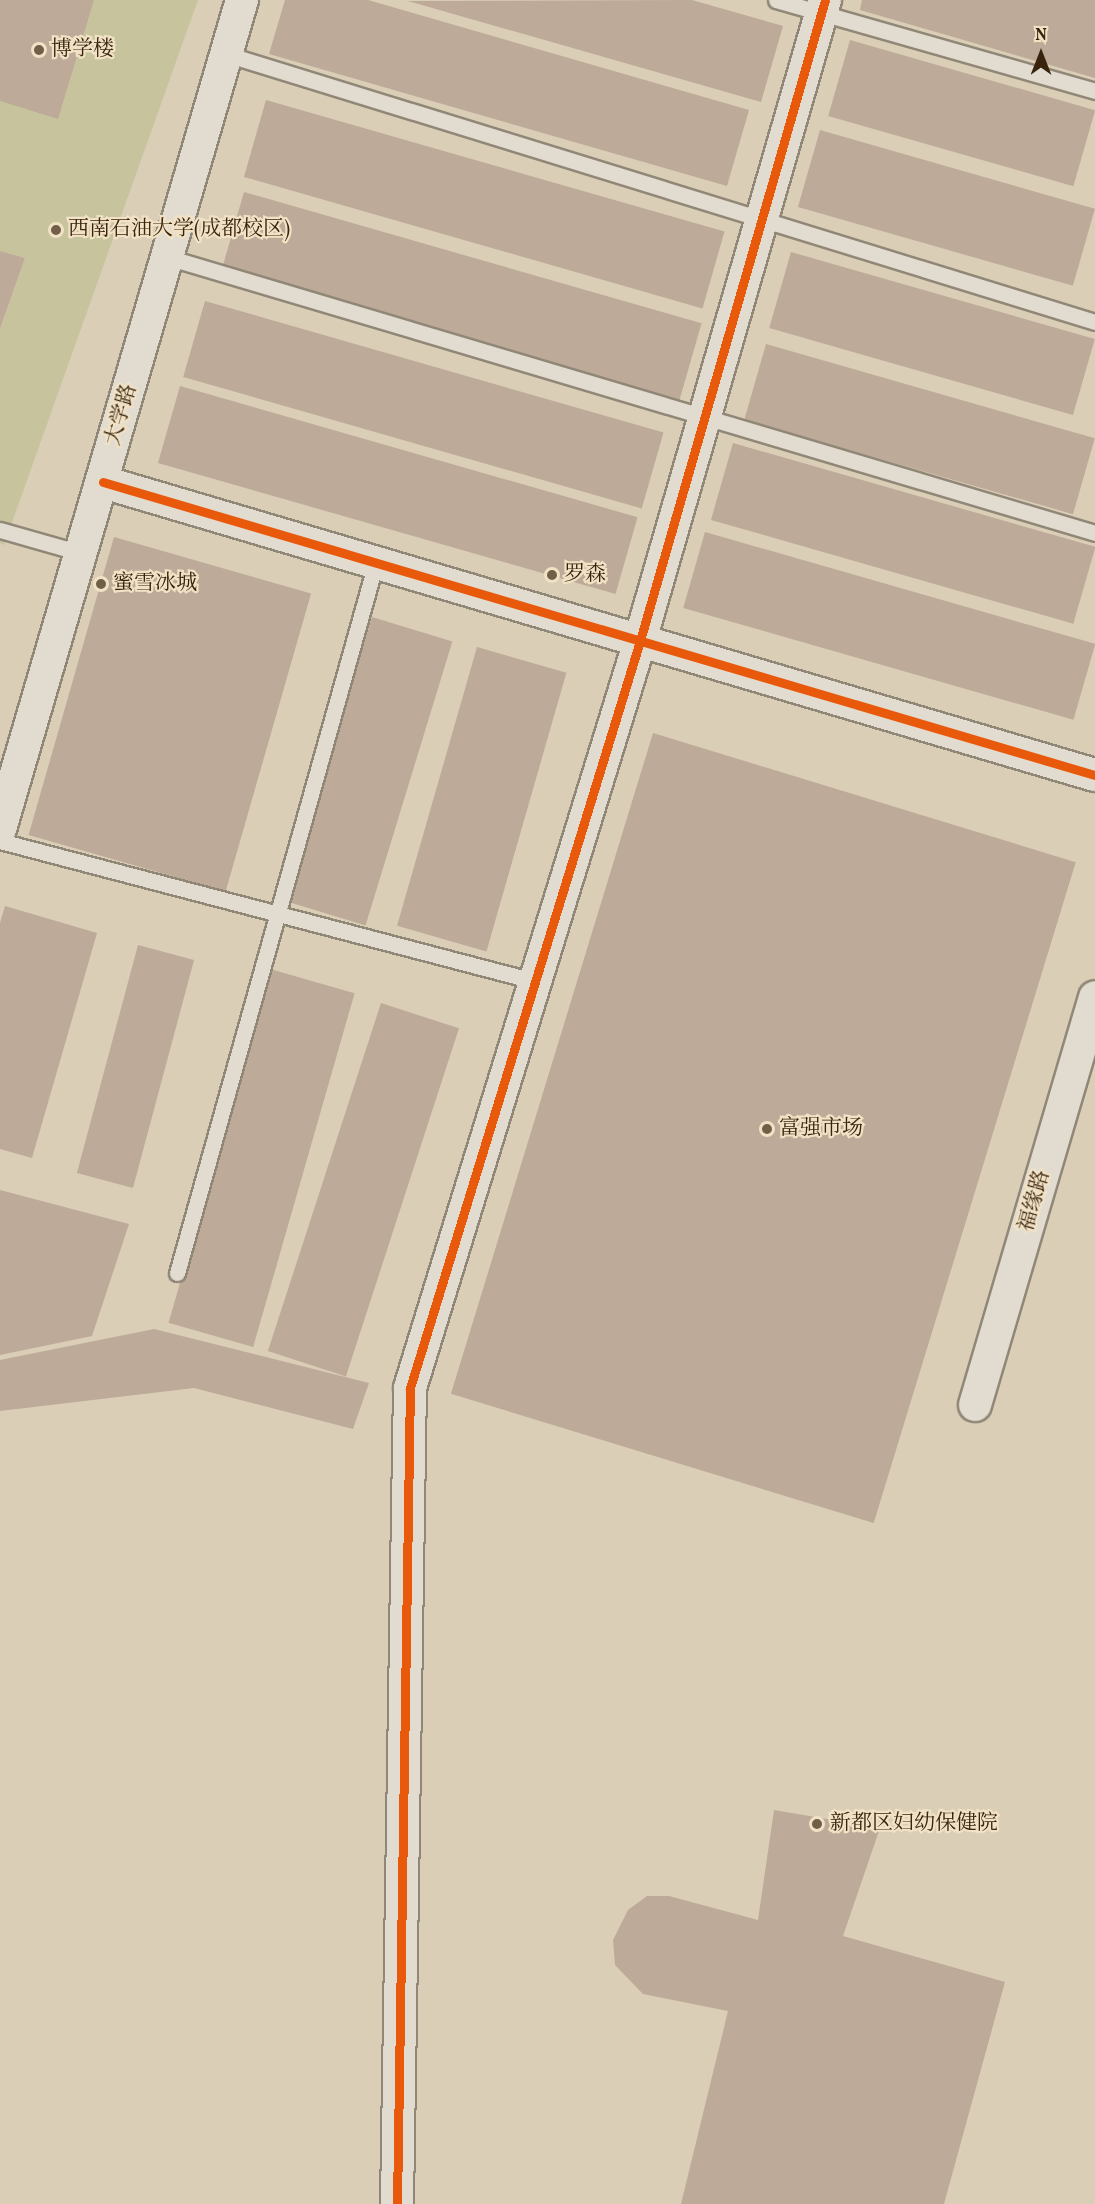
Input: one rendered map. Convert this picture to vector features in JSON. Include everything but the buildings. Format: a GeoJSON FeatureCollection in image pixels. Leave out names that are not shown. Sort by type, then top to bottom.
{"type":"FeatureCollection","features":[{"type":"Feature","properties":{"kind":"street","name":"大学路"},"geometry":{"type":"LineString","coordinates":[[0,829],[242,0]]}},
{"type":"Feature","properties":{"kind":"street"},"geometry":{"type":"LineString","coordinates":[[397,2204],[410,1388],[639,644],[823,6]]}},
{"type":"Feature","properties":{"kind":"street"},"geometry":{"type":"LineString","coordinates":[[103,482],[376,562],[639,644],[1095,775]]}},
{"type":"Feature","properties":{"kind":"street","name":"福缘路"},"geometry":{"type":"LineString","coordinates":[[975,1406],[1095,997]]}},
{"type":"Feature","properties":{"kind":"lane"},"geometry":{"type":"LineString","coordinates":[[776,0],[823,6],[1095,91]]}},
{"type":"Feature","properties":{"kind":"lane"},"geometry":{"type":"LineString","coordinates":[[226,54],[1095,322]]}},
{"type":"Feature","properties":{"kind":"lane"},"geometry":{"type":"LineString","coordinates":[[167,257],[1095,533]]}},
{"type":"Feature","properties":{"kind":"lane"},"geometry":{"type":"LineString","coordinates":[[0,531],[81,553]]}},
{"type":"Feature","properties":{"kind":"lane"},"geometry":{"type":"LineString","coordinates":[[177,1273],[376,562]]}},
{"type":"Feature","properties":{"kind":"lane"},"geometry":{"type":"LineString","coordinates":[[0,841],[534,981]]}},
{"type":"Feature","properties":{"kind":"shaded area","name":"西南石油大学(成都校区)"},"geometry":{"type":"Polygon","coordinates":[[[94,0],[198,0],[4,545],[0,543],[0,330],[25,258],[0,251],[0,101],[94,0]]]}},
{"type":"Feature","properties":{"kind":"cycle path"},"geometry":{"type":"LineString","coordinates":[[397,2204],[410,1388],[639,644],[825,0]]}},
{"type":"Feature","properties":{"kind":"cycle path"},"geometry":{"type":"LineString","coordinates":[[103,482],[1095,775]]}},
{"type":"Feature","properties":{"kind":"place","name":"博学楼"},"geometry":{"type":"Point","coordinates":[39,50]}},
{"type":"Feature","properties":{"kind":"place","name":"西南石油大学(成都校区)"},"geometry":{"type":"Point","coordinates":[56,230]}},
{"type":"Feature","properties":{"kind":"place","name":"罗森"},"geometry":{"type":"Point","coordinates":[552,575]}},
{"type":"Feature","properties":{"kind":"place","name":"蜜雪冰城"},"geometry":{"type":"Point","coordinates":[101,584]}},
{"type":"Feature","properties":{"kind":"place","name":"富强市场"},"geometry":{"type":"Point","coordinates":[767,1129]}},
{"type":"Feature","properties":{"kind":"place","name":"新都区妇幼保健院"},"geometry":{"type":"Point","coordinates":[817,1824]}}]}
